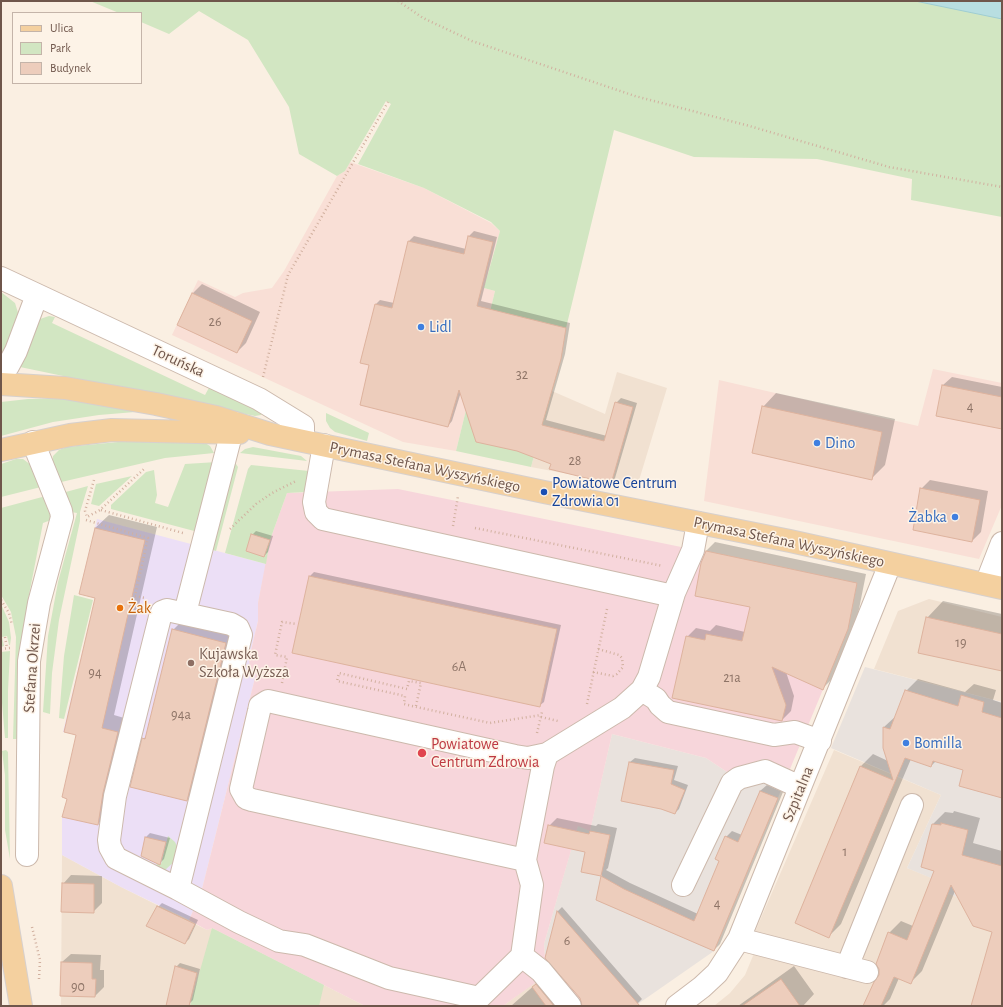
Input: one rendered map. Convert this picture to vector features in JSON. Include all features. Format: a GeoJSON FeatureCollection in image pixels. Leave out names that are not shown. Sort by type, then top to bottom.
{"type":"FeatureCollection","features":[{"type":"Feature","properties":{"kind":"main road","name":"Prymasa Stefana Wyszyńskiego"},"geometry":{"type":"LineString","coordinates":[[1,384],[58,387],[95,392],[187,410],[233,428]]}},
{"type":"Feature","properties":{"kind":"main road","name":"Prymasa Stefana Wyszyńskiego"},"geometry":{"type":"LineString","coordinates":[[1,450],[70,435],[112,430],[233,428],[303,440],[994,586]]}},
{"type":"Feature","properties":{"kind":"main road"},"geometry":{"type":"LineString","coordinates":[[1,886],[21,1006]]}},
{"type":"Feature","properties":{"kind":"street","name":"Toruńska"},"geometry":{"type":"LineString","coordinates":[[1,278],[258,399],[303,426],[303,440]]}},
{"type":"Feature","properties":{"kind":"street"},"geometry":{"type":"LineString","coordinates":[[1,372],[8,366],[16,351],[37,295]]}},
{"type":"Feature","properties":{"kind":"street"},"geometry":{"type":"LineString","coordinates":[[176,611],[215,536],[233,428]]}},
{"type":"Feature","properties":{"kind":"street","name":"Stefana Okrzei"},"geometry":{"type":"LineString","coordinates":[[27,855],[29,661],[39,603],[62,517],[61,511],[33,442]]}},
{"type":"Feature","properties":{"kind":"street"},"geometry":{"type":"LineString","coordinates":[[324,445],[314,508],[323,519],[673,596]]}},
{"type":"Feature","properties":{"kind":"street"},"geometry":{"type":"LineString","coordinates":[[525,860],[246,798],[241,789],[260,706],[268,701],[515,756],[528,758],[547,754],[622,708],[642,690],[649,677],[673,596],[693,550],[698,523]]}},
{"type":"Feature","properties":{"kind":"street"},"geometry":{"type":"LineString","coordinates":[[994,586],[1002,543]]}},
{"type":"Feature","properties":{"kind":"street","name":"Szpitalna"},"geometry":{"type":"LineString","coordinates":[[677,1006],[702,988],[717,973],[739,939],[800,787],[820,742],[890,564]]}},
{"type":"Feature","properties":{"kind":"street"},"geometry":{"type":"LineString","coordinates":[[178,889],[241,635],[238,628],[231,624],[176,611],[162,612],[115,796],[109,840],[110,847],[116,858],[239,922],[279,941],[305,945],[389,978],[479,998],[522,956],[532,885],[525,860],[543,766],[547,754]]}},
{"type":"Feature","properties":{"kind":"street"},"geometry":{"type":"LineString","coordinates":[[642,690],[656,699],[668,712],[774,735],[795,732],[820,742]]}},
{"type":"Feature","properties":{"kind":"street"},"geometry":{"type":"LineString","coordinates":[[683,885],[732,783],[739,778],[766,771],[800,787]]}},
{"type":"Feature","properties":{"kind":"street"},"geometry":{"type":"LineString","coordinates":[[739,939],[857,969],[912,805]]}},
{"type":"Feature","properties":{"kind":"street"},"geometry":{"type":"LineString","coordinates":[[522,956],[541,971],[570,1006]]}},
{"type":"Feature","properties":{"kind":"path"},"geometry":{"type":"LineString","coordinates":[[398,1],[423,18],[472,41],[635,96],[746,125],[889,166],[1002,187]]}},
{"type":"Feature","properties":{"kind":"path"},"geometry":{"type":"LineString","coordinates":[[262,381],[288,275],[388,102]]}},
{"type":"Feature","properties":{"kind":"path"},"geometry":{"type":"LineString","coordinates":[[94,480],[85,511],[87,517],[100,510],[145,468]]}},
{"type":"Feature","properties":{"kind":"path"},"geometry":{"type":"LineString","coordinates":[[100,510],[215,536],[272,493],[294,482],[318,476]]}},
{"type":"Feature","properties":{"kind":"path"},"geometry":{"type":"LineString","coordinates":[[452,531],[459,493]]}},
{"type":"Feature","properties":{"kind":"path"},"geometry":{"type":"LineString","coordinates":[[86,520],[148,538],[135,596],[158,602],[176,611]]}},
{"type":"Feature","properties":{"kind":"path"},"geometry":{"type":"LineString","coordinates":[[453,524],[461,525]]}},
{"type":"Feature","properties":{"kind":"path"},"geometry":{"type":"LineString","coordinates":[[469,527],[685,570]]}},
{"type":"Feature","properties":{"kind":"path"},"geometry":{"type":"LineString","coordinates":[[586,706],[607,609]]}},
{"type":"Feature","properties":{"kind":"path"},"geometry":{"type":"LineString","coordinates":[[277,703],[287,658],[275,655],[282,622],[297,624]]}},
{"type":"Feature","properties":{"kind":"path"},"geometry":{"type":"LineString","coordinates":[[5,637],[7,648]]}},
{"type":"Feature","properties":{"kind":"path"},"geometry":{"type":"LineString","coordinates":[[1,649],[13,647]]}},
{"type":"Feature","properties":{"kind":"path"},"geometry":{"type":"LineString","coordinates":[[593,672],[613,676],[623,667],[622,658],[619,655],[598,649]]}},
{"type":"Feature","properties":{"kind":"path"},"geometry":{"type":"LineString","coordinates":[[416,706],[421,683],[409,680],[407,689],[339,673],[337,681],[405,696],[404,704],[490,723],[541,716],[562,721]]}},
{"type":"Feature","properties":{"kind":"shaded area"},"geometry":{"type":"Polygon","coordinates":[[[350,162],[424,188],[491,223],[500,231],[484,288],[495,291],[456,451],[403,442],[172,335],[198,280],[235,297],[243,293],[272,288],[284,271],[337,176],[345,171],[350,162]]]}},
{"type":"Feature","properties":{"kind":"shaded area"},"geometry":{"type":"Polygon","coordinates":[[[933,369],[1002,383],[1002,505],[979,559],[704,501],[719,380],[918,426],[933,369]]]}},
{"type":"Feature","properties":{"kind":"shaded area"},"geometry":{"type":"Polygon","coordinates":[[[617,372],[667,388],[637,487],[531,467],[552,391],[605,414],[617,372]]]}},
{"type":"Feature","properties":{"kind":"shaded area","name":"Powiatowe Centrum Zdrowia"},"geometry":{"type":"Polygon","coordinates":[[[398,489],[857,583],[848,629],[790,769],[763,759],[727,772],[706,758],[612,734],[590,831],[578,826],[544,944],[545,958],[587,1006],[558,1006],[539,980],[503,1006],[365,1006],[212,928],[207,930],[189,920],[201,893],[256,674],[250,667],[249,659],[258,621],[258,603],[270,540],[287,493],[398,489]]]}},
{"type":"Feature","properties":{"kind":"shaded area"},"geometry":{"type":"Polygon","coordinates":[[[97,519],[266,564],[258,603],[258,621],[249,659],[250,667],[256,674],[201,893],[189,920],[121,887],[62,855],[62,817],[67,799],[62,797],[76,735],[63,732],[95,598],[79,594],[97,519]]]}},
{"type":"Feature","properties":{"kind":"shaded area"},"geometry":{"type":"Polygon","coordinates":[[[929,599],[1002,617],[1002,702],[874,669],[898,611],[929,599]]]}},
{"type":"Feature","properties":{"kind":"shaded area","name":"Bomilla"},"geometry":{"type":"Polygon","coordinates":[[[865,667],[1002,702],[1002,934],[973,926],[968,918],[971,903],[928,885],[931,878],[907,868],[941,795],[831,748],[865,667]]]}},
{"type":"Feature","properties":{"kind":"shaded area"},"geometry":{"type":"Polygon","coordinates":[[[612,734],[706,758],[727,772],[763,758],[790,769],[714,951],[635,1006],[587,1006],[545,958],[544,944],[578,825],[590,830],[612,734]]]}},
{"type":"Feature","properties":{"kind":"shaded area"},"geometry":{"type":"Polygon","coordinates":[[[834,750],[941,795],[907,868],[932,878],[929,885],[971,903],[1002,934],[1002,1006],[714,1006],[730,993],[745,975],[755,951],[754,934],[834,750]]]}},
{"type":"Feature","properties":{"kind":"shaded area"},"geometry":{"type":"Polygon","coordinates":[[[62,855],[121,887],[207,930],[212,928],[365,1006],[61,1006],[62,855]]]}},
{"type":"Feature","properties":{"kind":"shaded area"},"geometry":{"type":"Polygon","coordinates":[[[539,980],[558,1006],[503,1006],[535,982],[539,980]]]}},
{"type":"Feature","properties":{"kind":"green space"},"geometry":{"type":"Polygon","coordinates":[[[90,1],[914,1],[983,13],[1002,1],[1002,217],[911,200],[912,179],[817,159],[694,157],[614,130],[566,328],[561,359],[531,467],[456,451],[495,291],[484,288],[500,231],[491,222],[424,188],[358,164],[391,104],[386,101],[345,171],[337,176],[299,154],[289,107],[248,40],[199,11],[169,34],[142,22],[142,12],[117,12],[90,1]]]}},
{"type":"Feature","properties":{"kind":"green space"},"geometry":{"type":"Polygon","coordinates":[[[1,292],[15,303],[19,316],[1,360],[1,292]]]}},
{"type":"Feature","properties":{"kind":"green space"},"geometry":{"type":"Polygon","coordinates":[[[49,316],[55,317],[52,323],[205,395],[211,384],[262,413],[261,415],[255,416],[20,367],[37,320],[49,316]]]}},
{"type":"Feature","properties":{"kind":"green space"},"geometry":{"type":"Polygon","coordinates":[[[70,398],[136,410],[135,412],[99,415],[53,422],[1,436],[1,402],[28,399],[70,398]]]}},
{"type":"Feature","properties":{"kind":"green space"},"geometry":{"type":"Polygon","coordinates":[[[326,413],[369,433],[367,441],[335,432],[330,428],[326,421],[326,413]]]}},
{"type":"Feature","properties":{"kind":"green space"},"geometry":{"type":"Polygon","coordinates":[[[128,441],[205,443],[210,446],[214,453],[165,458],[57,483],[52,463],[53,456],[59,450],[67,447],[128,441]]]}},
{"type":"Feature","properties":{"kind":"green space"},"geometry":{"type":"Polygon","coordinates":[[[253,447],[301,456],[307,461],[240,453],[245,449],[253,447]]]}},
{"type":"Feature","properties":{"kind":"green space"},"geometry":{"type":"Polygon","coordinates":[[[16,459],[23,459],[31,465],[41,487],[1,497],[1,464],[16,459]]]}},
{"type":"Feature","properties":{"kind":"green space"},"geometry":{"type":"Polygon","coordinates":[[[217,462],[198,532],[111,509],[111,505],[146,472],[154,470],[157,495],[155,503],[168,507],[185,464],[217,462]]]}},
{"type":"Feature","properties":{"kind":"green space"},"geometry":{"type":"Polygon","coordinates":[[[233,463],[238,467],[216,551],[210,549],[233,463]]]}},
{"type":"Feature","properties":{"kind":"green space"},"geometry":{"type":"Polygon","coordinates":[[[251,465],[309,471],[306,492],[287,493],[270,540],[266,564],[225,553],[248,469],[251,465]]]}},
{"type":"Feature","properties":{"kind":"green space"},"geometry":{"type":"Polygon","coordinates":[[[132,476],[99,506],[91,504],[96,484],[132,476]]]}},
{"type":"Feature","properties":{"kind":"green space"},"geometry":{"type":"Polygon","coordinates":[[[88,486],[80,512],[80,521],[59,620],[52,673],[50,714],[43,712],[48,636],[58,582],[77,513],[71,512],[62,493],[88,486]]]}},
{"type":"Feature","properties":{"kind":"green space"},"geometry":{"type":"Polygon","coordinates":[[[46,496],[54,515],[51,520],[43,523],[28,600],[19,660],[17,739],[13,739],[16,637],[11,612],[1,595],[1,508],[46,496]]]}},
{"type":"Feature","properties":{"kind":"green space"},"geometry":{"type":"Polygon","coordinates":[[[74,595],[93,600],[64,719],[59,718],[64,656],[74,595]]]}},
{"type":"Feature","properties":{"kind":"green space"},"geometry":{"type":"Polygon","coordinates":[[[1,604],[9,622],[11,638],[9,645],[7,636],[2,637],[4,646],[1,647],[1,604]]]}},
{"type":"Feature","properties":{"kind":"green space"},"geometry":{"type":"Polygon","coordinates":[[[10,651],[8,738],[5,738],[1,691],[1,652],[10,651]]]}},
{"type":"Feature","properties":{"kind":"green space"},"geometry":{"type":"Polygon","coordinates":[[[6,750],[8,752],[10,859],[5,830],[5,775],[2,751],[6,750]]]}},
{"type":"Feature","properties":{"kind":"green space"},"geometry":{"type":"Polygon","coordinates":[[[168,836],[175,842],[178,848],[176,860],[165,870],[154,869],[157,864],[161,864],[168,836]]]}},
{"type":"Feature","properties":{"kind":"green space"},"geometry":{"type":"Polygon","coordinates":[[[212,928],[324,985],[319,1006],[190,1006],[212,928]]]}},
{"type":"Feature","properties":{"kind":"water"},"geometry":{"type":"Polygon","coordinates":[[[915,1],[1002,1],[1002,19],[915,1]]]}},
{"type":"Feature","properties":{"kind":"building"},"geometry":{"type":"Polygon","coordinates":[[[468,236],[493,242],[477,306],[566,328],[561,359],[542,425],[604,441],[615,402],[633,407],[611,484],[549,469],[551,464],[517,451],[476,442],[459,390],[448,427],[360,405],[369,365],[360,363],[375,304],[392,308],[408,241],[464,254],[468,236]]]}},
{"type":"Feature","properties":{"kind":"building"},"geometry":{"type":"Polygon","coordinates":[[[192,293],[252,321],[237,353],[177,325],[192,293]]]}},
{"type":"Feature","properties":{"kind":"building"},"geometry":{"type":"Polygon","coordinates":[[[942,385],[1002,397],[1002,429],[936,416],[942,385]]]}},
{"type":"Feature","properties":{"kind":"building","name":"Dino"},"geometry":{"type":"Polygon","coordinates":[[[762,406],[882,432],[872,480],[752,453],[762,406]]]}},
{"type":"Feature","properties":{"kind":"building"},"geometry":{"type":"Polygon","coordinates":[[[920,488],[980,500],[972,542],[913,530],[920,488]]]}},
{"type":"Feature","properties":{"kind":"building"},"geometry":{"type":"Polygon","coordinates":[[[95,528],[145,540],[102,728],[118,732],[103,793],[98,825],[62,817],[67,799],[62,797],[76,735],[64,732],[95,598],[79,594],[95,528]]]}},
{"type":"Feature","properties":{"kind":"building"},"geometry":{"type":"Polygon","coordinates":[[[251,534],[270,540],[264,557],[246,551],[251,534]]]}},
{"type":"Feature","properties":{"kind":"building"},"geometry":{"type":"Polygon","coordinates":[[[706,551],[857,583],[848,629],[823,690],[772,667],[786,705],[782,721],[672,698],[686,636],[705,640],[706,634],[742,641],[750,607],[695,596],[701,563],[706,551]]]}},
{"type":"Feature","properties":{"kind":"building"},"geometry":{"type":"Polygon","coordinates":[[[309,576],[557,629],[540,707],[292,653],[309,576]]]}},
{"type":"Feature","properties":{"kind":"building"},"geometry":{"type":"Polygon","coordinates":[[[926,617],[1002,634],[1002,671],[918,653],[926,617]]]}},
{"type":"Feature","properties":{"kind":"building"},"geometry":{"type":"Polygon","coordinates":[[[172,629],[226,643],[187,801],[130,787],[142,738],[145,739],[172,629]]]}},
{"type":"Feature","properties":{"kind":"building"},"geometry":{"type":"Polygon","coordinates":[[[905,690],[958,706],[961,695],[984,702],[982,712],[1002,718],[1002,798],[959,786],[963,770],[933,761],[931,767],[905,758],[829,938],[795,923],[860,766],[893,780],[883,748],[883,727],[890,729],[905,690]]]}},
{"type":"Feature","properties":{"kind":"building"},"geometry":{"type":"Polygon","coordinates":[[[629,762],[674,770],[671,784],[685,790],[675,814],[661,809],[621,801],[629,762]]]}},
{"type":"Feature","properties":{"kind":"building"},"geometry":{"type":"Polygon","coordinates":[[[760,791],[778,798],[714,951],[596,900],[601,876],[624,889],[694,921],[719,861],[715,859],[725,836],[738,842],[760,791]]]}},
{"type":"Feature","properties":{"kind":"building"},"geometry":{"type":"Polygon","coordinates":[[[941,823],[968,830],[962,855],[1002,866],[1002,1006],[971,1006],[992,932],[973,926],[951,885],[911,984],[894,977],[881,1006],[863,1006],[874,982],[879,975],[879,969],[876,964],[888,932],[907,940],[934,871],[921,867],[932,824],[941,825],[941,823]]]}},
{"type":"Feature","properties":{"kind":"building"},"geometry":{"type":"Polygon","coordinates":[[[548,825],[589,834],[590,831],[610,835],[601,876],[581,872],[585,852],[544,843],[548,825]]]}},
{"type":"Feature","properties":{"kind":"building"},"geometry":{"type":"Polygon","coordinates":[[[145,837],[166,842],[160,865],[141,856],[145,837]]]}},
{"type":"Feature","properties":{"kind":"building"},"geometry":{"type":"Polygon","coordinates":[[[62,883],[94,884],[94,913],[61,912],[62,883]]]}},
{"type":"Feature","properties":{"kind":"building"},"geometry":{"type":"Polygon","coordinates":[[[157,906],[195,924],[185,944],[146,926],[157,906]]]}},
{"type":"Feature","properties":{"kind":"building"},"geometry":{"type":"Polygon","coordinates":[[[557,911],[640,1006],[582,1006],[580,998],[545,958],[557,911]]]}},
{"type":"Feature","properties":{"kind":"building"},"geometry":{"type":"Polygon","coordinates":[[[61,962],[92,963],[92,979],[96,979],[95,997],[60,996],[61,962]]]}},
{"type":"Feature","properties":{"kind":"building"},"geometry":{"type":"Polygon","coordinates":[[[175,966],[197,973],[189,1006],[166,1006],[175,966]]]}},
{"type":"Feature","properties":{"kind":"building"},"geometry":{"type":"Polygon","coordinates":[[[781,979],[800,1006],[742,1006],[781,979]]]}},
{"type":"Feature","properties":{"kind":"building"},"geometry":{"type":"Polygon","coordinates":[[[536,984],[554,1006],[546,1006],[532,987],[536,984]]]}},
{"type":"Feature","properties":{"kind":"place","name":"Lidl"},"geometry":{"type":"Point","coordinates":[421,327]}},
{"type":"Feature","properties":{"kind":"place","name":"Dino"},"geometry":{"type":"Point","coordinates":[817,443]}},
{"type":"Feature","properties":{"kind":"place","name":"Powiatowe Centrum Zdrowia 01"},"geometry":{"type":"Point","coordinates":[544,492]}},
{"type":"Feature","properties":{"kind":"place","name":"Żabka"},"geometry":{"type":"Point","coordinates":[955,517]}},
{"type":"Feature","properties":{"kind":"place","name":"Żak"},"geometry":{"type":"Point","coordinates":[120,608]}},
{"type":"Feature","properties":{"kind":"place","name":"Kujawska Szkoła Wyższa"},"geometry":{"type":"Point","coordinates":[191,663]}},
{"type":"Feature","properties":{"kind":"place","name":"Bomilla"},"geometry":{"type":"Point","coordinates":[906,743]}},
{"type":"Feature","properties":{"kind":"place","name":"Powiatowe Centrum Zdrowia"},"geometry":{"type":"Point","coordinates":[422,753]}}]}
